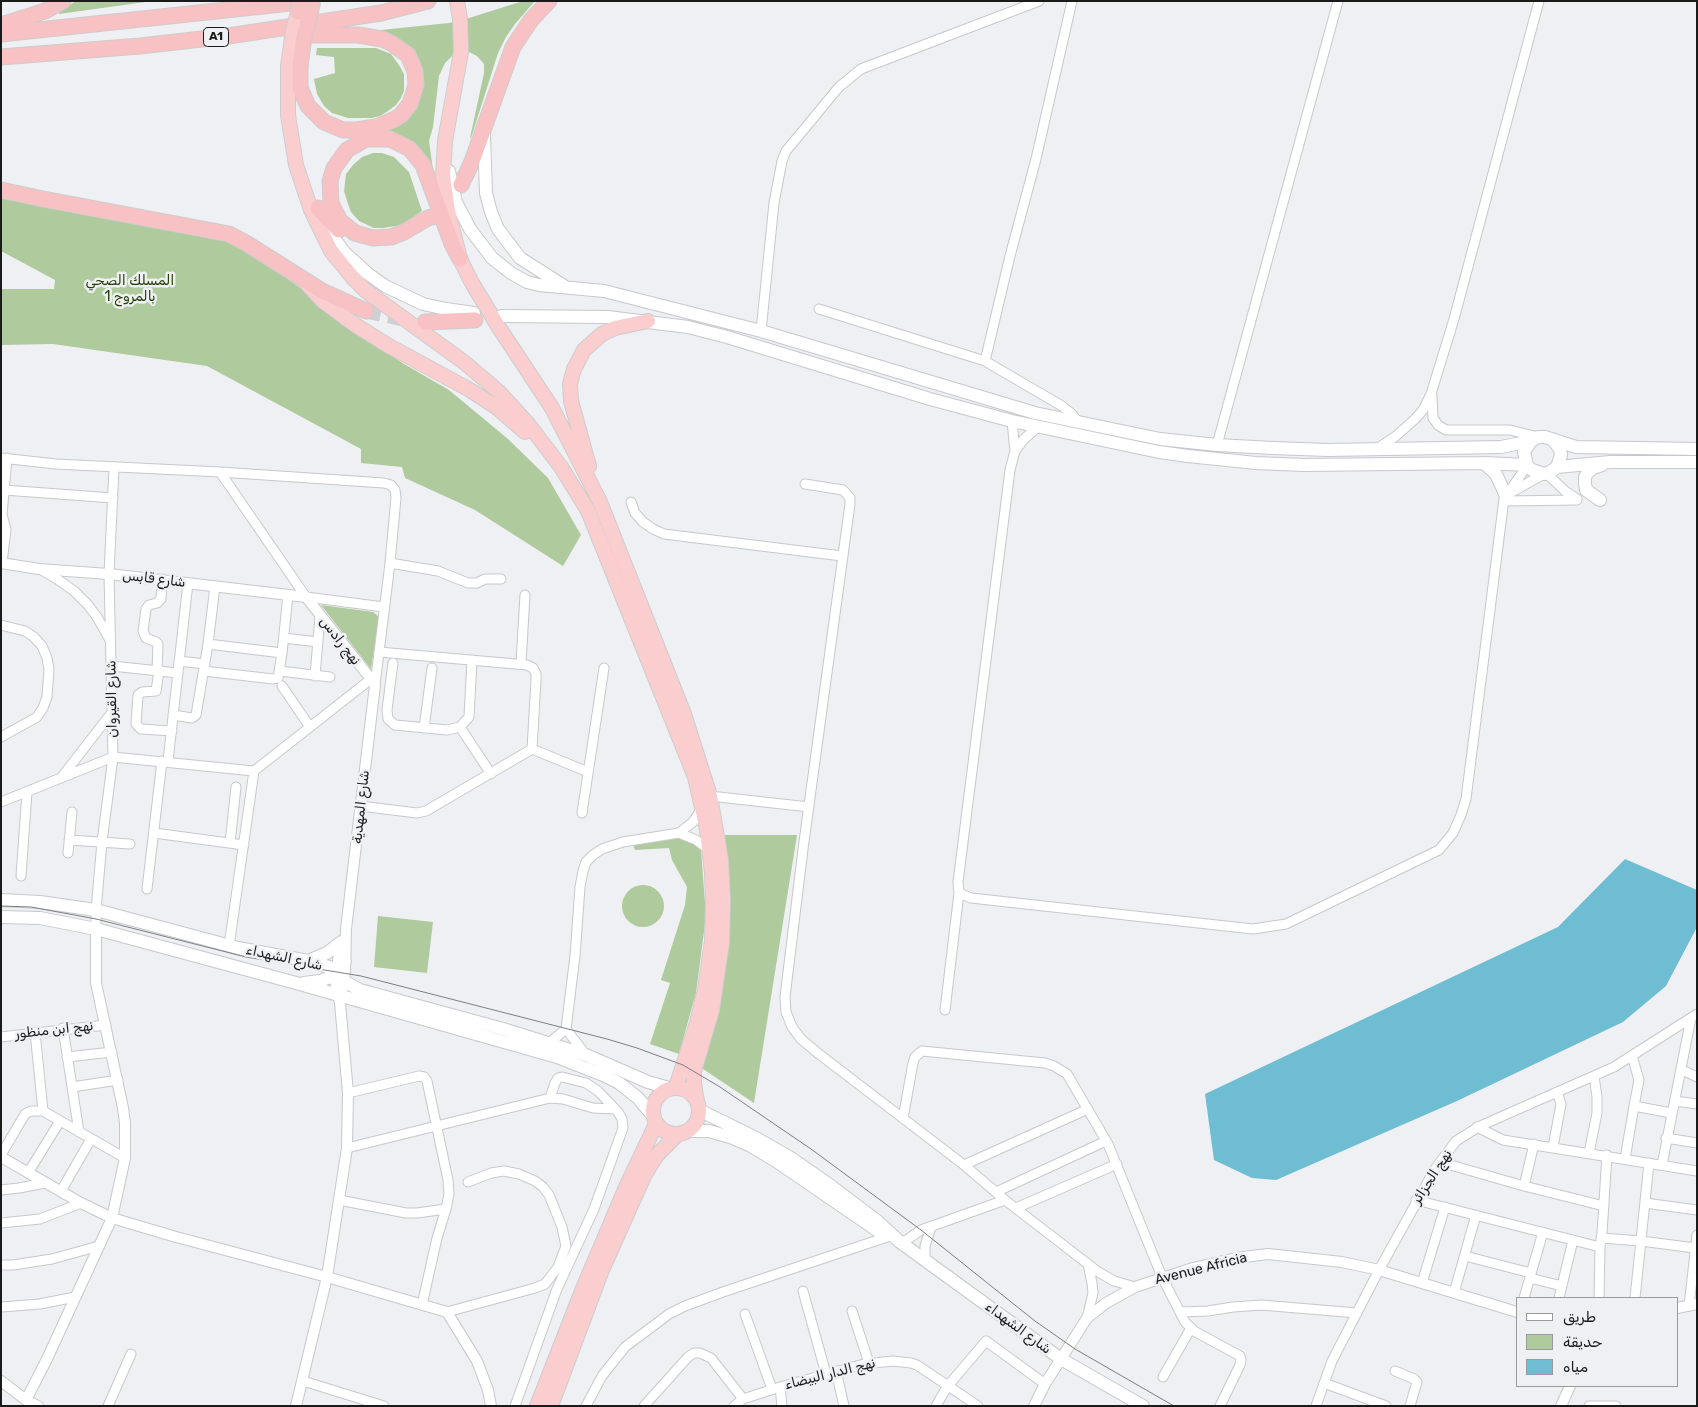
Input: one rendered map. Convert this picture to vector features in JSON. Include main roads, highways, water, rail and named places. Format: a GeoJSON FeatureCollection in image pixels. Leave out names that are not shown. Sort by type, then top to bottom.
{"type":"FeatureCollection","features":[{"type":"Feature","properties":{"kind":"highway"},"geometry":{"type":"LineString","coordinates":[[1,25],[45,12],[63,1]]}},
{"type":"Feature","properties":{"kind":"highway"},"geometry":{"type":"LineString","coordinates":[[249,1],[297,4],[293,30],[294,67],[288,115],[291,142],[301,182],[311,210],[331,251],[353,278],[378,300],[465,363],[509,401],[546,446],[572,484],[588,511],[695,777],[707,801],[713,902],[712,941],[705,989],[697,1023],[672,1088]]}},
{"type":"Feature","properties":{"kind":"highway"},"geometry":{"type":"LineString","coordinates":[[228,36],[358,35],[391,42],[408,55],[417,78],[415,91],[406,110],[401,115],[389,123],[369,128],[343,130],[324,122],[308,106],[294,67],[304,37],[311,1]]}},
{"type":"Feature","properties":{"kind":"highway","name":"A1"},"geometry":{"type":"LineString","coordinates":[[1,34],[297,4],[311,1]]}},
{"type":"Feature","properties":{"kind":"highway","name":"A1"},"geometry":{"type":"LineString","coordinates":[[1,57],[140,46],[228,36],[381,13],[428,1]]}},
{"type":"Feature","properties":{"kind":"highway"},"geometry":{"type":"LineString","coordinates":[[457,1],[461,36],[458,72],[443,159],[443,176],[448,211],[460,259]]}},
{"type":"Feature","properties":{"kind":"highway"},"geometry":{"type":"LineString","coordinates":[[461,185],[471,164],[514,47],[531,20],[549,1]]}},
{"type":"Feature","properties":{"kind":"highway"},"geometry":{"type":"LineString","coordinates":[[318,208],[334,226],[345,235],[359,242],[374,244],[394,243],[410,237],[431,222],[436,216],[428,218],[391,237],[373,238],[355,232],[340,220],[331,203],[330,181],[334,168],[347,150],[366,139],[390,139],[410,149],[423,165],[450,237],[472,283],[552,408],[600,502],[684,714],[721,860],[724,900],[722,942],[712,1010],[694,1072],[698,1118],[694,1125],[657,1155],[642,1180],[602,1270],[551,1406]]}},
{"type":"Feature","properties":{"kind":"highway"},"geometry":{"type":"LineString","coordinates":[[1,190],[220,231],[246,243],[304,281],[339,300],[366,311]]}},
{"type":"Feature","properties":{"kind":"highway"},"geometry":{"type":"LineString","coordinates":[[304,281],[323,301],[373,336],[456,382],[496,407],[524,431],[572,484]]}},
{"type":"Feature","properties":{"kind":"highway"},"geometry":{"type":"LineString","coordinates":[[425,322],[475,317]]}},
{"type":"Feature","properties":{"kind":"highway"},"geometry":{"type":"LineString","coordinates":[[589,480],[587,455],[570,401],[570,384],[574,369],[584,350],[602,334],[615,328],[648,321]]}},
{"type":"Feature","properties":{"kind":"highway"},"geometry":{"type":"LineString","coordinates":[[537,1406],[594,1261],[654,1120],[654,1102],[662,1091],[672,1088],[689,1091],[698,1106]]}},
{"type":"Feature","properties":{"kind":"highway"},"geometry":{"type":"LineString","coordinates":[[654,1120],[666,1132],[683,1133]]}},
{"type":"Feature","properties":{"kind":"main road"},"geometry":{"type":"LineString","coordinates":[[448,124],[449,173],[453,193],[464,220],[492,258],[519,278],[539,285],[604,292],[761,331],[1035,413],[1160,439],[1217,445],[1328,450],[1501,448],[1545,437],[1576,447],[1697,449]]}},
{"type":"Feature","properties":{"kind":"main road"},"geometry":{"type":"LineString","coordinates":[[484,129],[486,193],[498,229],[520,258],[566,287]]}},
{"type":"Feature","properties":{"kind":"main road"},"geometry":{"type":"LineString","coordinates":[[301,182],[318,208],[330,234],[344,252],[380,283],[397,293],[423,304],[475,317]]}},
{"type":"Feature","properties":{"kind":"main road"},"geometry":{"type":"LineString","coordinates":[[501,316],[608,317],[648,321],[708,332],[930,399],[1012,421],[1159,452],[1256,463],[1304,466],[1484,463],[1527,465]]}},
{"type":"Feature","properties":{"kind":"main road"},"geometry":{"type":"LineString","coordinates":[[1535,439],[1524,452],[1527,465],[1532,470],[1550,471],[1610,462],[1697,462]]}},
{"type":"Feature","properties":{"kind":"main road"},"geometry":{"type":"LineString","coordinates":[[1550,471],[1561,455],[1560,449],[1552,439]]}},
{"type":"Feature","properties":{"kind":"main road"},"geometry":{"type":"LineString","coordinates":[[1600,500],[1586,490],[1585,477],[1593,468],[1610,462]]}},
{"type":"Feature","properties":{"kind":"main road"},"geometry":{"type":"LineString","coordinates":[[1484,463],[1496,474],[1506,497]]}},
{"type":"Feature","properties":{"kind":"main road","name":"شارع الشهداء"},"geometry":{"type":"LineString","coordinates":[[1,900],[40,902],[96,910],[229,946],[308,961],[336,971],[344,981],[359,990],[549,1043],[586,1055],[648,1082],[672,1088]]}},
{"type":"Feature","properties":{"kind":"main road","name":"شارع الشهداء"},"geometry":{"type":"LineString","coordinates":[[1,917],[40,918],[96,929],[296,983],[340,998],[477,1033],[576,1064],[603,1075],[631,1091],[654,1120]]}},
{"type":"Feature","properties":{"kind":"main road"},"geometry":{"type":"LineString","coordinates":[[308,961],[327,953],[340,943]]}},
{"type":"Feature","properties":{"kind":"main road"},"geometry":{"type":"LineString","coordinates":[[296,983],[320,981],[328,978],[345,961]]}},
{"type":"Feature","properties":{"kind":"main road","name":"شارع الشهداء"},"geometry":{"type":"LineString","coordinates":[[698,1106],[791,1158],[832,1186],[889,1234]]}},
{"type":"Feature","properties":{"kind":"main road","name":"شارع الشهداء"},"geometry":{"type":"LineString","coordinates":[[683,1133],[709,1131],[751,1146],[901,1242],[1061,1359],[1143,1406]]}},
{"type":"Feature","properties":{"kind":"water"},"geometry":{"type":"Polygon","coordinates":[[[1625,859],[1697,890],[1697,927],[1666,986],[1623,1022],[1457,1101],[1276,1180],[1252,1178],[1214,1160],[1205,1094],[1558,927],[1625,859]]]}},
{"type":"Feature","properties":{"kind":"tunnel"},"geometry":{"type":"LineString","coordinates":[[366,311],[409,320]]}},
{"type":"Feature","properties":{"kind":"tram line"},"geometry":{"type":"LineString","coordinates":[[1,906],[31,907],[96,919],[246,957],[361,976],[607,1039],[683,1065],[720,1087],[811,1149],[921,1230],[1035,1321],[1075,1349],[1174,1406]]}},
{"type":"Feature","properties":{"kind":"park label","name":"المسلك الصحي بالمروج 1"},"geometry":{"type":"Point","coordinates":[130,290]}}]}
